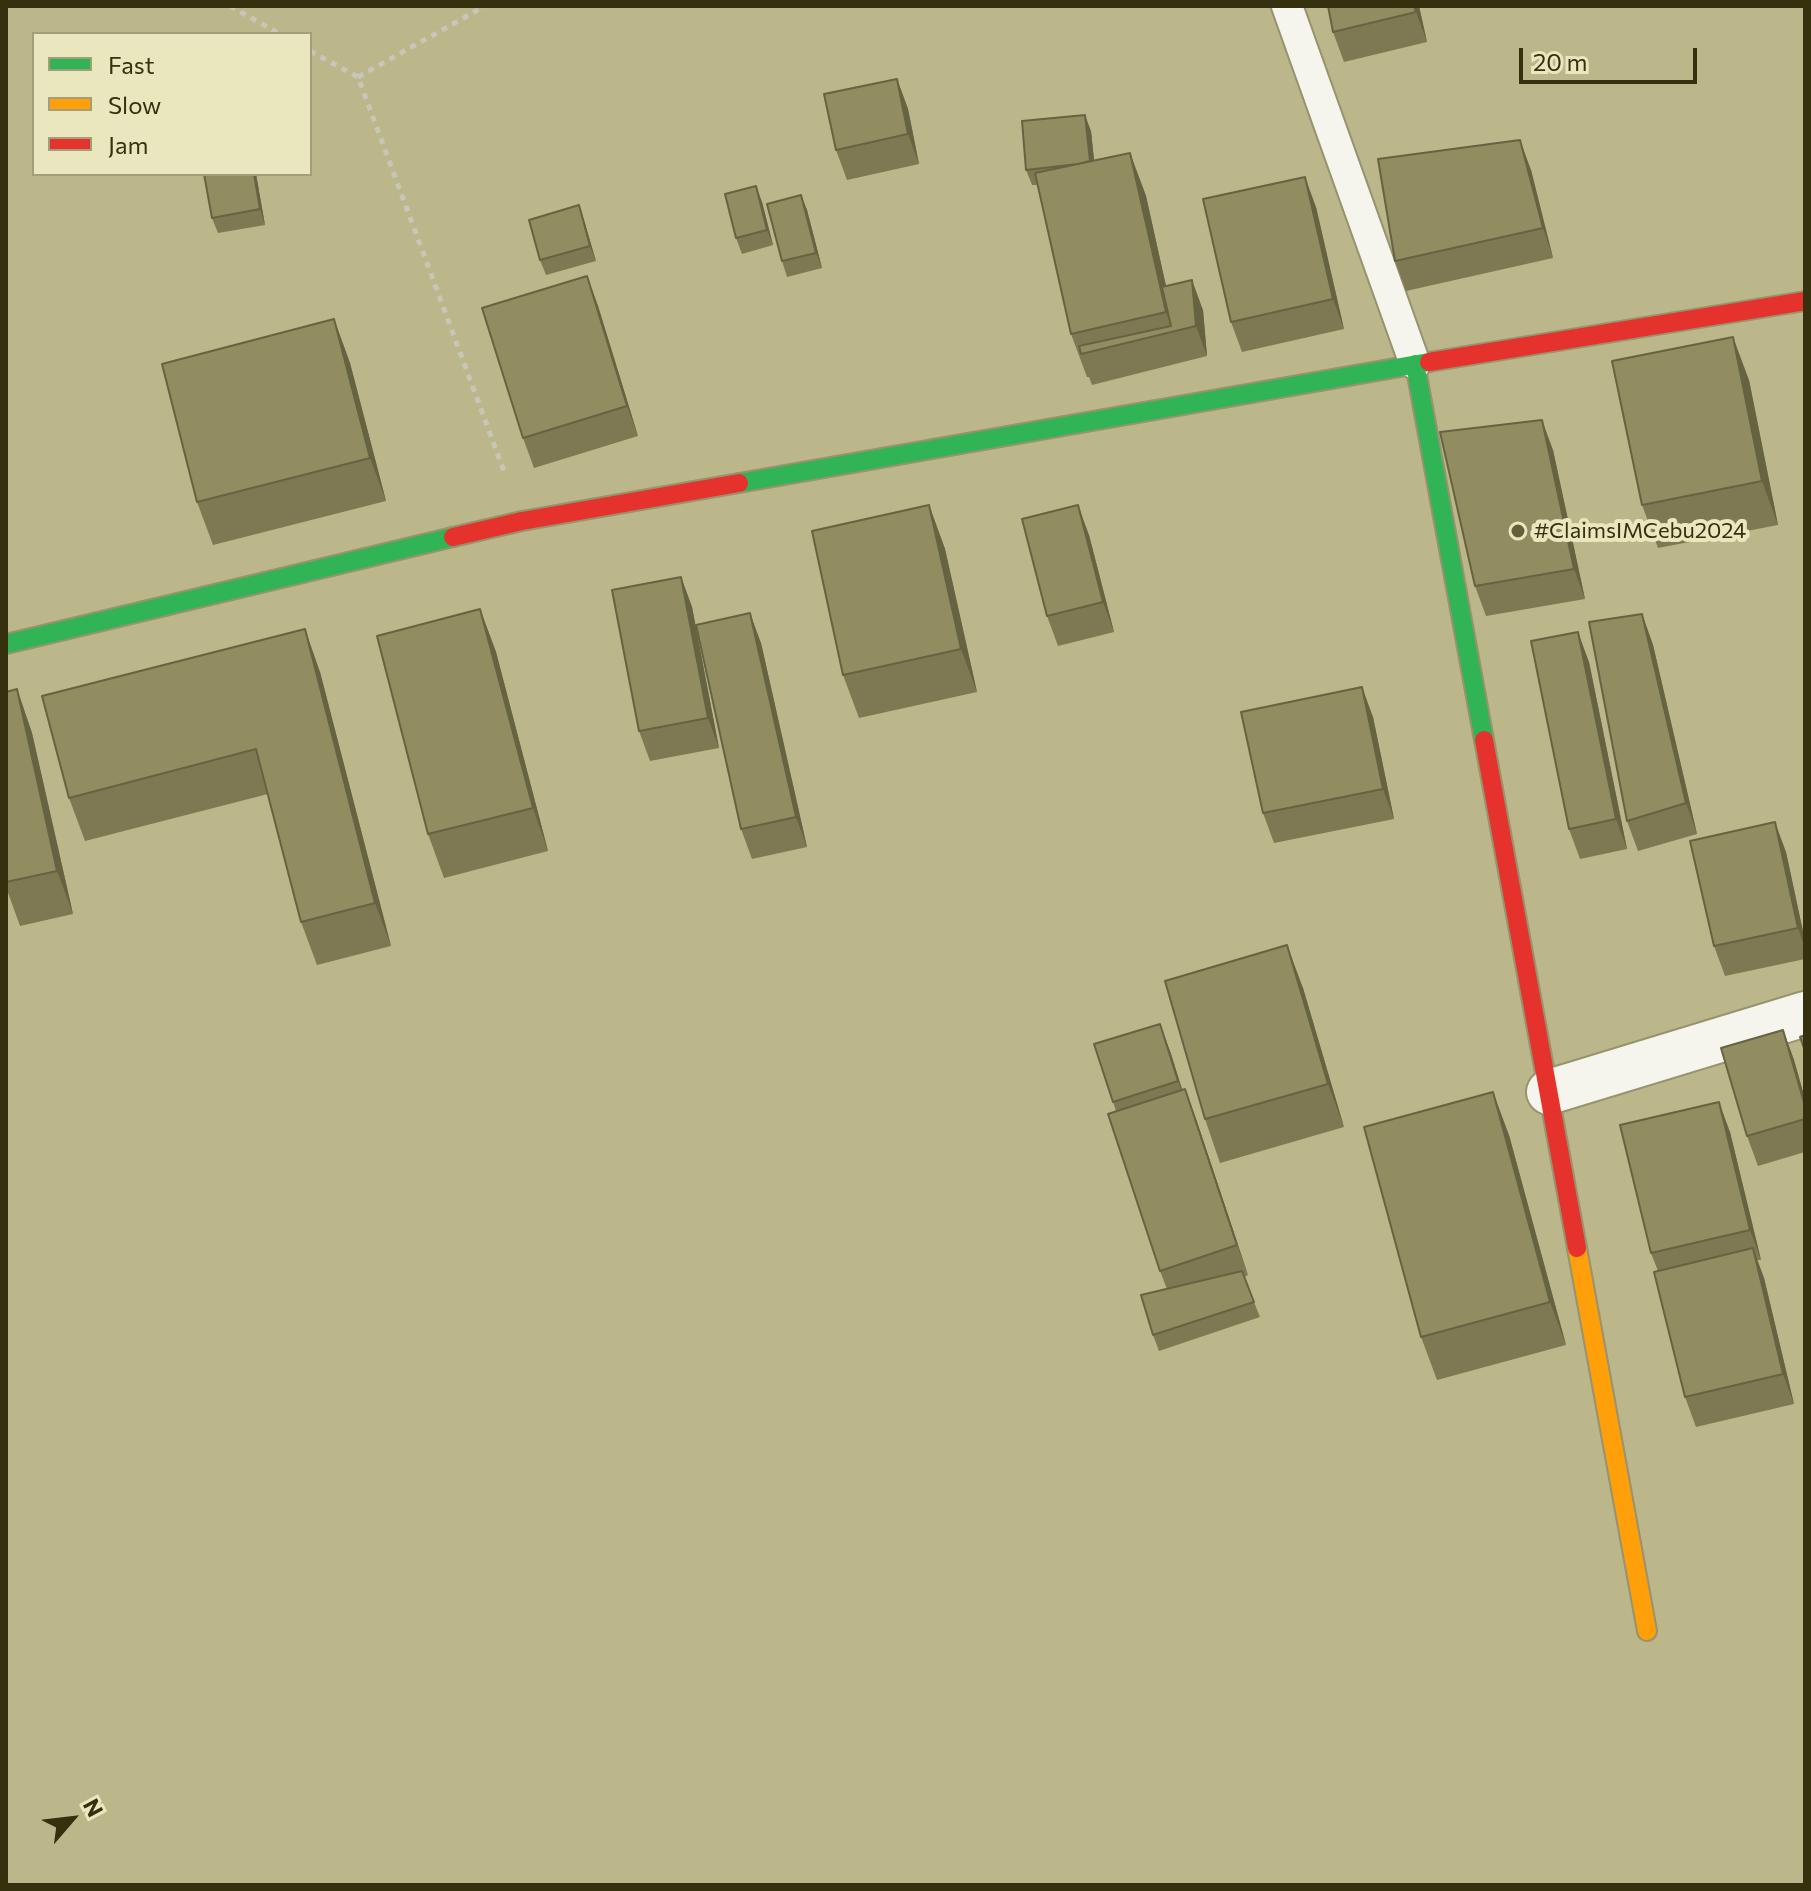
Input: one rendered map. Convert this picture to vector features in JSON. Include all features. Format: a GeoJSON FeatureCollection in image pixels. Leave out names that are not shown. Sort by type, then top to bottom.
{"type":"FeatureCollection","features":[{"type":"Feature","properties":{"kind":"street"},"geometry":{"type":"LineString","coordinates":[[6,644],[522,521],[1415,364],[1805,301]]}},
{"type":"Feature","properties":{"kind":"street"},"geometry":{"type":"LineString","coordinates":[[1415,364],[1647,1631]]}},
{"type":"Feature","properties":{"kind":"street"},"geometry":{"type":"LineString","coordinates":[[1549,1092],[1805,1014]]}},
{"type":"Feature","properties":{"kind":"lane"},"geometry":{"type":"LineString","coordinates":[[1287,6],[1415,364]]}},
{"type":"Feature","properties":{"kind":"path"},"geometry":{"type":"LineString","coordinates":[[230,6],[276,32]]}},
{"type":"Feature","properties":{"kind":"path"},"geometry":{"type":"LineString","coordinates":[[358,77],[485,6]]}},
{"type":"Feature","properties":{"kind":"path"},"geometry":{"type":"LineString","coordinates":[[312,52],[358,77],[522,521]]}},
{"type":"Feature","properties":{"kind":"building"},"geometry":{"type":"Polygon","coordinates":[[[1328,6],[1414,6],[1416,12],[1333,32],[1328,6]]]}},
{"type":"Feature","properties":{"kind":"building"},"geometry":{"type":"Polygon","coordinates":[[[897,79],[908,134],[836,150],[824,94],[897,79]]]}},
{"type":"Feature","properties":{"kind":"building"},"geometry":{"type":"Polygon","coordinates":[[[1085,115],[1090,161],[1026,170],[1022,121],[1085,115]]]}},
{"type":"Feature","properties":{"kind":"building"},"geometry":{"type":"Polygon","coordinates":[[[1520,140],[1543,228],[1395,261],[1378,159],[1520,140]]]}},
{"type":"Feature","properties":{"kind":"building"},"geometry":{"type":"Polygon","coordinates":[[[1130,153],[1166,312],[1071,334],[1035,173],[1130,153]]]}},
{"type":"Feature","properties":{"kind":"building"},"geometry":{"type":"Polygon","coordinates":[[[204,176],[254,176],[260,209],[212,218],[204,176]]]}},
{"type":"Feature","properties":{"kind":"building"},"geometry":{"type":"Polygon","coordinates":[[[1305,177],[1333,299],[1231,322],[1203,199],[1305,177]]]}},
{"type":"Feature","properties":{"kind":"building"},"geometry":{"type":"Polygon","coordinates":[[[756,186],[767,230],[736,238],[725,194],[756,186]]]}},
{"type":"Feature","properties":{"kind":"building"},"geometry":{"type":"Polygon","coordinates":[[[801,195],[816,253],[782,261],[767,204],[801,195]]]}},
{"type":"Feature","properties":{"kind":"building"},"geometry":{"type":"Polygon","coordinates":[[[579,205],[590,246],[540,260],[529,220],[579,205]]]}},
{"type":"Feature","properties":{"kind":"building"},"geometry":{"type":"Polygon","coordinates":[[[587,276],[627,406],[523,438],[482,308],[587,276]]]}},
{"type":"Feature","properties":{"kind":"building"},"geometry":{"type":"Polygon","coordinates":[[[1192,280],[1196,326],[1081,354],[1079,346],[1171,326],[1162,287],[1192,280]]]}},
{"type":"Feature","properties":{"kind":"building"},"geometry":{"type":"Polygon","coordinates":[[[334,319],[370,458],[197,502],[162,364],[334,319]]]}},
{"type":"Feature","properties":{"kind":"building"},"geometry":{"type":"Polygon","coordinates":[[[1733,337],[1762,481],[1642,505],[1612,361],[1733,337]]]}},
{"type":"Feature","properties":{"kind":"building","name":"#ClaimsIMCebu2024"},"geometry":{"type":"Polygon","coordinates":[[[1542,420],[1574,569],[1475,586],[1440,432],[1542,420]]]}},
{"type":"Feature","properties":{"kind":"building"},"geometry":{"type":"Polygon","coordinates":[[[929,505],[961,649],[843,675],[812,531],[929,505]]]}},
{"type":"Feature","properties":{"kind":"building"},"geometry":{"type":"Polygon","coordinates":[[[1078,505],[1103,602],[1047,616],[1022,519],[1078,505]]]}},
{"type":"Feature","properties":{"kind":"building"},"geometry":{"type":"Polygon","coordinates":[[[681,577],[708,718],[639,731],[612,590],[681,577]]]}},
{"type":"Feature","properties":{"kind":"building"},"geometry":{"type":"Polygon","coordinates":[[[480,609],[533,808],[428,834],[377,636],[480,609]]]}},
{"type":"Feature","properties":{"kind":"building"},"geometry":{"type":"Polygon","coordinates":[[[750,613],[796,817],[741,829],[696,625],[750,613]]]}},
{"type":"Feature","properties":{"kind":"building"},"geometry":{"type":"Polygon","coordinates":[[[1642,614],[1686,803],[1627,821],[1589,622],[1642,614]]]}},
{"type":"Feature","properties":{"kind":"building"},"geometry":{"type":"Polygon","coordinates":[[[305,629],[375,903],[301,922],[256,749],[69,798],[42,696],[305,629]]]}},
{"type":"Feature","properties":{"kind":"building"},"geometry":{"type":"Polygon","coordinates":[[[1578,632],[1616,819],[1569,829],[1531,641],[1578,632]]]}},
{"type":"Feature","properties":{"kind":"building"},"geometry":{"type":"Polygon","coordinates":[[[1362,687],[1383,789],[1263,813],[1241,712],[1362,687]]]}},
{"type":"Feature","properties":{"kind":"building"},"geometry":{"type":"Polygon","coordinates":[[[17,689],[57,871],[6,882],[6,692],[17,689]]]}},
{"type":"Feature","properties":{"kind":"building"},"geometry":{"type":"Polygon","coordinates":[[[1775,822],[1798,928],[1714,946],[1690,841],[1775,822]]]}},
{"type":"Feature","properties":{"kind":"building"},"geometry":{"type":"Polygon","coordinates":[[[1287,945],[1328,1084],[1205,1119],[1165,981],[1287,945]]]}},
{"type":"Feature","properties":{"kind":"building"},"geometry":{"type":"Polygon","coordinates":[[[1160,1024],[1178,1081],[1113,1102],[1094,1044],[1160,1024]]]}},
{"type":"Feature","properties":{"kind":"building"},"geometry":{"type":"Polygon","coordinates":[[[1783,1030],[1805,1106],[1805,1119],[1747,1136],[1721,1048],[1783,1030]]]}},
{"type":"Feature","properties":{"kind":"building"},"geometry":{"type":"Polygon","coordinates":[[[1185,1089],[1237,1245],[1160,1271],[1108,1114],[1185,1089]]]}},
{"type":"Feature","properties":{"kind":"building"},"geometry":{"type":"Polygon","coordinates":[[[1493,1092],[1550,1302],[1421,1337],[1364,1127],[1493,1092]]]}},
{"type":"Feature","properties":{"kind":"building"},"geometry":{"type":"Polygon","coordinates":[[[1719,1102],[1750,1230],[1651,1253],[1620,1125],[1719,1102]]]}},
{"type":"Feature","properties":{"kind":"building"},"geometry":{"type":"Polygon","coordinates":[[[1753,1248],[1783,1374],[1685,1397],[1654,1272],[1753,1248]]]}},
{"type":"Feature","properties":{"kind":"building"},"geometry":{"type":"Polygon","coordinates":[[[1242,1271],[1254,1302],[1153,1335],[1141,1295],[1242,1271]]]}},
{"type":"Feature","properties":{"kind":"traffic: fast"},"geometry":{"type":"LineString","coordinates":[[739,483],[1429,362]]}},
{"type":"Feature","properties":{"kind":"traffic: fast"},"geometry":{"type":"LineString","coordinates":[[1415,364],[1484,740]]}},
{"type":"Feature","properties":{"kind":"traffic: fast"},"geometry":{"type":"LineString","coordinates":[[6,644],[453,537]]}},
{"type":"Feature","properties":{"kind":"traffic: slow"},"geometry":{"type":"LineString","coordinates":[[1577,1248],[1647,1631]]}},
{"type":"Feature","properties":{"kind":"traffic: jam"},"geometry":{"type":"LineString","coordinates":[[1429,362],[1805,301]]}},
{"type":"Feature","properties":{"kind":"traffic: jam"},"geometry":{"type":"LineString","coordinates":[[453,537],[522,521],[739,483]]}},
{"type":"Feature","properties":{"kind":"traffic: jam"},"geometry":{"type":"LineString","coordinates":[[1484,740],[1577,1248]]}},
{"type":"Feature","properties":{"kind":"place","name":"#ClaimsIMCebu2024"},"geometry":{"type":"Point","coordinates":[1518,531]}}]}
